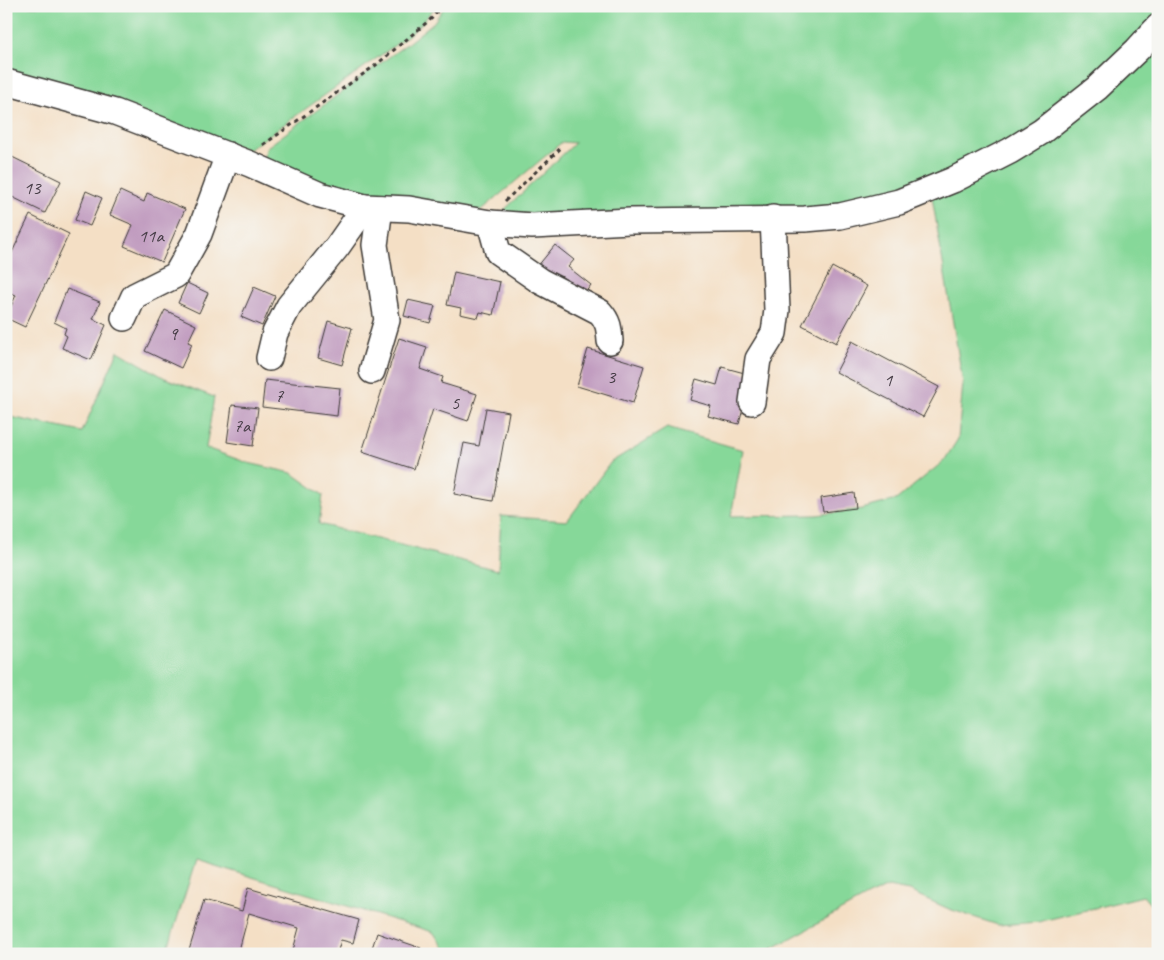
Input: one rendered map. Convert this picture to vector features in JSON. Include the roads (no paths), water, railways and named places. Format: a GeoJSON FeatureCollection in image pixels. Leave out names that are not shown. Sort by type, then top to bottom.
{"type":"FeatureCollection","features":[{"type":"Feature","properties":{"kind":"street"},"geometry":{"type":"LineString","coordinates":[[6,82],[116,112],[239,160],[320,195],[373,207],[409,209],[490,223],[532,226],[813,218],[840,216],[899,202],[976,169],[1033,136],[1068,112],[1138,50],[1158,27]]}},
{"type":"Feature","properties":{"kind":"street"},"geometry":{"type":"LineString","coordinates":[[124,318],[134,296],[176,275],[239,160]]}},
{"type":"Feature","properties":{"kind":"street"},"geometry":{"type":"LineString","coordinates":[[269,358],[275,333],[289,306],[337,247],[373,207]]}},
{"type":"Feature","properties":{"kind":"street"},"geometry":{"type":"LineString","coordinates":[[372,371],[387,320],[375,245],[373,207]]}},
{"type":"Feature","properties":{"kind":"street"},"geometry":{"type":"LineString","coordinates":[[752,402],[758,359],[774,333],[776,318],[773,218]]}},
{"type":"Feature","properties":{"kind":"street"},"geometry":{"type":"LineString","coordinates":[[490,223],[498,252],[540,281],[590,305],[600,312],[609,325],[610,341]]}}]}
